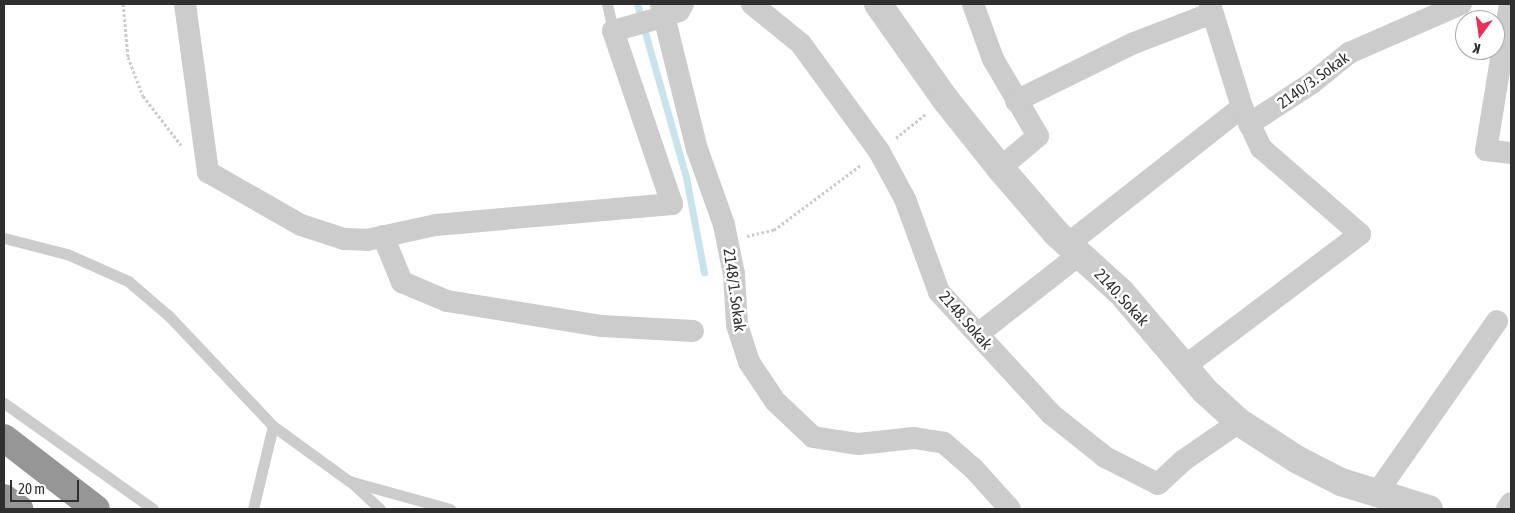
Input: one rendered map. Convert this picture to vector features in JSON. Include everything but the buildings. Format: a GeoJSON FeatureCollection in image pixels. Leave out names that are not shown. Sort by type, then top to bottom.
{"type":"FeatureCollection","features":[{"type":"Feature","properties":{"kind":"highway"},"geometry":{"type":"LineString","coordinates":[[4,438],[96,509]]}},
{"type":"Feature","properties":{"kind":"highway"},"geometry":{"type":"LineString","coordinates":[[4,498],[19,509]]}},
{"type":"Feature","properties":{"kind":"street"},"geometry":{"type":"LineString","coordinates":[[185,4],[208,172],[301,225],[344,239],[367,240],[383,236],[398,236],[436,225],[672,204],[613,30],[662,10],[679,11],[684,4]]}},
{"type":"Feature","properties":{"kind":"street","name":"2148. Sokak"},"geometry":{"type":"LineString","coordinates":[[752,4],[801,44],[879,151],[905,200],[939,292],[1051,414],[1105,457],[1158,484],[1184,460],[1240,422]]}},
{"type":"Feature","properties":{"kind":"street"},"geometry":{"type":"LineString","coordinates":[[973,4],[994,59],[1016,101],[1038,136],[1000,168]]}},
{"type":"Feature","properties":{"kind":"street","name":"2140/3. Sokak"},"geometry":{"type":"LineString","coordinates":[[978,334],[1074,249],[1245,116],[1312,83],[1349,52],[1427,11],[1461,4]]}},
{"type":"Feature","properties":{"kind":"street"},"geometry":{"type":"LineString","coordinates":[[1510,4],[1486,150],[1511,153]]}},
{"type":"Feature","properties":{"kind":"street","name":"2140. Sokak"},"geometry":{"type":"LineString","coordinates":[[882,5],[945,99],[1000,168],[1074,249],[1121,292],[1185,366],[1240,422],[1298,460],[1376,494],[1429,509]]}},
{"type":"Feature","properties":{"kind":"street"},"geometry":{"type":"LineString","coordinates":[[1016,101],[1100,58],[1211,9],[1245,116],[1261,148],[1360,234],[1185,366]]}},
{"type":"Feature","properties":{"kind":"street","name":"2148/1. Sokak"},"geometry":{"type":"LineString","coordinates":[[662,10],[697,149],[727,241],[737,325],[749,362],[775,401],[813,437],[858,444],[914,438],[944,443],[973,468],[1010,509]]}},
{"type":"Feature","properties":{"kind":"street"},"geometry":{"type":"LineString","coordinates":[[383,236],[402,282],[447,301],[602,326],[693,331]]}},
{"type":"Feature","properties":{"kind":"street"},"geometry":{"type":"LineString","coordinates":[[1376,494],[1497,321]]}},
{"type":"Feature","properties":{"kind":"street"},"geometry":{"type":"LineString","coordinates":[[1507,509],[1511,503]]}},
{"type":"Feature","properties":{"kind":"lane"},"geometry":{"type":"LineString","coordinates":[[607,4],[613,30]]}},
{"type":"Feature","properties":{"kind":"lane"},"geometry":{"type":"LineString","coordinates":[[4,238],[67,254],[128,281],[169,316],[274,426],[349,481],[380,509]]}},
{"type":"Feature","properties":{"kind":"lane"},"geometry":{"type":"LineString","coordinates":[[4,402],[153,509]]}},
{"type":"Feature","properties":{"kind":"lane"},"geometry":{"type":"LineString","coordinates":[[253,509],[274,426]]}},
{"type":"Feature","properties":{"kind":"lane"},"geometry":{"type":"LineString","coordinates":[[349,481],[450,509]]}},
{"type":"Feature","properties":{"kind":"path"},"geometry":{"type":"LineString","coordinates":[[123,4],[128,57],[143,96],[164,128],[208,172]]}},
{"type":"Feature","properties":{"kind":"path"},"geometry":{"type":"LineString","coordinates":[[727,241],[774,230],[809,208],[945,99]]}},
{"type":"Feature","properties":{"kind":"waterway"},"geometry":{"type":"LineString","coordinates":[[637,4],[686,177],[704,272]]}}]}
